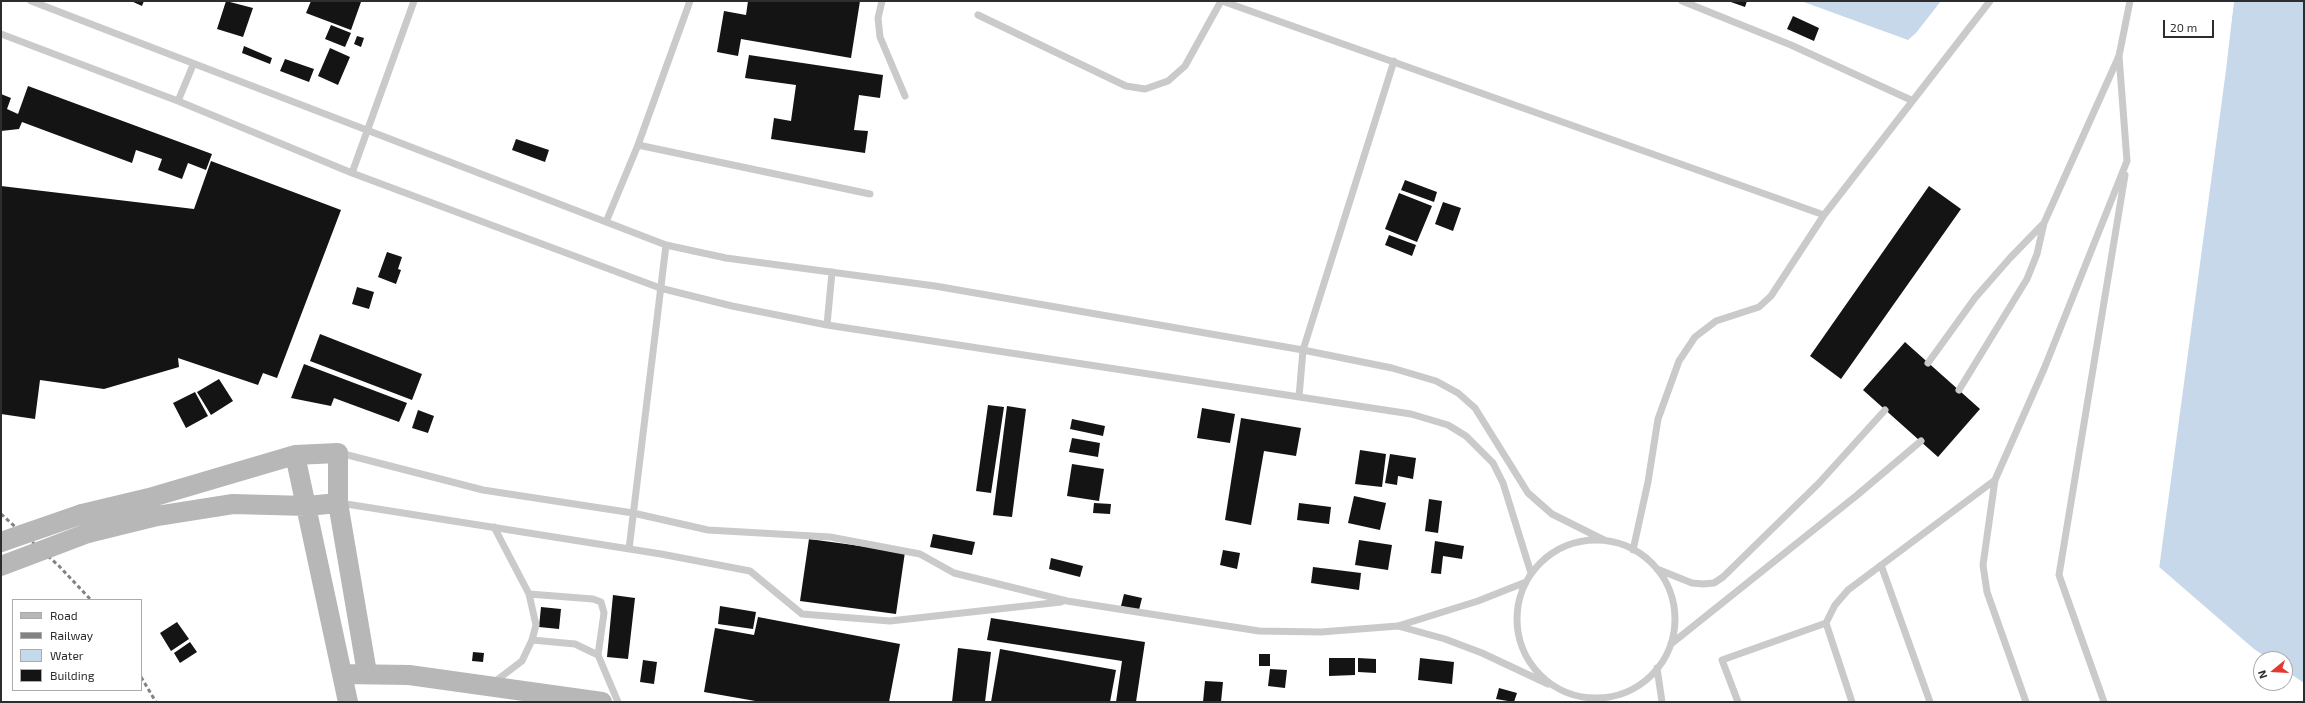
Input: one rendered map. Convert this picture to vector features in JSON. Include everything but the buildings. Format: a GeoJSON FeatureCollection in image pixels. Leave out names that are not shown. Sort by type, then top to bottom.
{"type":"FeatureCollection","features":[{"type":"Feature","properties":{"kind":"main road"},"geometry":{"type":"LineString","coordinates":[[1,542],[82,514],[150,498],[295,455],[338,453],[338,503],[368,673]]}},
{"type":"Feature","properties":{"kind":"main road"},"geometry":{"type":"LineString","coordinates":[[295,455],[344,674],[348,702]]}},
{"type":"Feature","properties":{"kind":"main road"},"geometry":{"type":"LineString","coordinates":[[1,566],[88,533],[157,516],[233,504],[307,506],[338,503]]}},
{"type":"Feature","properties":{"kind":"main road"},"geometry":{"type":"LineString","coordinates":[[344,674],[368,673],[409,675],[490,685],[602,702]]}},
{"type":"Feature","properties":{"kind":"lane"},"geometry":{"type":"LineString","coordinates":[[31,1],[194,65],[368,130],[666,245],[726,258],[935,286],[1303,350],[1392,368],[1436,381],[1458,392],[1475,408],[1528,494],[1552,514],[1604,540],[1624,545],[1642,555],[1657,569],[1668,588],[1674,610],[1671,644]]}},
{"type":"Feature","properties":{"kind":"lane"},"geometry":{"type":"LineString","coordinates":[[352,173],[414,1]]}},
{"type":"Feature","properties":{"kind":"lane"},"geometry":{"type":"LineString","coordinates":[[606,222],[638,145],[690,1]]}},
{"type":"Feature","properties":{"kind":"lane"},"geometry":{"type":"LineString","coordinates":[[882,1],[878,18],[880,37],[905,96]]}},
{"type":"Feature","properties":{"kind":"lane"},"geometry":{"type":"LineString","coordinates":[[978,15],[1126,86],[1145,89],[1168,80],[1185,66],[1222,1],[1824,215]]}},
{"type":"Feature","properties":{"kind":"lane"},"geometry":{"type":"LineString","coordinates":[[1682,1],[1790,45],[1911,100]]}},
{"type":"Feature","properties":{"kind":"lane"},"geometry":{"type":"LineString","coordinates":[[1633,550],[1648,482],[1658,419],[1679,361],[1695,337],[1716,320],[1758,307],[1771,296],[1824,215],[1911,100],[1990,1]]}},
{"type":"Feature","properties":{"kind":"lane"},"geometry":{"type":"LineString","coordinates":[[1959,390],[2027,279],[2037,254],[2044,223],[2119,56],[2130,1]]}},
{"type":"Feature","properties":{"kind":"lane"},"geometry":{"type":"LineString","coordinates":[[1,34],[178,100],[352,173],[660,288],[732,306],[827,325],[1411,414],[1448,425],[1466,436],[1493,463],[1503,483],[1531,573]]}},
{"type":"Feature","properties":{"kind":"lane"},"geometry":{"type":"LineString","coordinates":[[2104,702],[2059,575],[2127,161],[2119,56]]}},
{"type":"Feature","properties":{"kind":"lane"},"geometry":{"type":"LineString","coordinates":[[1298,397],[1303,350],[1394,61]]}},
{"type":"Feature","properties":{"kind":"lane"},"geometry":{"type":"LineString","coordinates":[[178,100],[194,65]]}},
{"type":"Feature","properties":{"kind":"lane"},"geometry":{"type":"LineString","coordinates":[[638,145],[870,194]]}},
{"type":"Feature","properties":{"kind":"lane"},"geometry":{"type":"LineString","coordinates":[[2026,702],[1987,592],[1983,565],[1995,480],[2044,369],[2127,161]]}},
{"type":"Feature","properties":{"kind":"lane"},"geometry":{"type":"LineString","coordinates":[[1928,363],[1975,298],[2010,258],[2044,223]]}},
{"type":"Feature","properties":{"kind":"lane"},"geometry":{"type":"LineString","coordinates":[[629,549],[666,245]]}},
{"type":"Feature","properties":{"kind":"lane"},"geometry":{"type":"LineString","coordinates":[[827,325],[832,272]]}},
{"type":"Feature","properties":{"kind":"lane"},"geometry":{"type":"LineString","coordinates":[[1657,569],[1692,583],[1714,583],[1723,577],[1819,482],[1885,410]]}},
{"type":"Feature","properties":{"kind":"lane"},"geometry":{"type":"LineString","coordinates":[[1398,626],[1445,639],[1482,653],[1573,695],[1592,700],[1613,696],[1635,688],[1657,668],[1671,644],[1921,442]]}},
{"type":"Feature","properties":{"kind":"lane"},"geometry":{"type":"LineString","coordinates":[[338,453],[483,490],[633,513],[708,530],[830,537],[920,554],[954,573],[1068,601],[1259,631],[1321,632],[1398,626],[1478,601],[1526,582]]}},
{"type":"Feature","properties":{"kind":"lane"},"geometry":{"type":"LineString","coordinates":[[1738,702],[1722,660],[1826,623],[1835,605],[1848,590],[1995,480]]}},
{"type":"Feature","properties":{"kind":"lane"},"geometry":{"type":"LineString","coordinates":[[338,503],[629,549],[750,571],[802,614],[890,621],[1068,601]]}},
{"type":"Feature","properties":{"kind":"lane"},"geometry":{"type":"LineString","coordinates":[[490,685],[522,661],[532,640],[536,625],[528,594],[494,528]]}},
{"type":"Feature","properties":{"kind":"lane"},"geometry":{"type":"LineString","coordinates":[[1558,688],[1538,673],[1524,653],[1517,629],[1518,605],[1526,582],[1531,573],[1545,558],[1563,546],[1583,540],[1604,540]]}},
{"type":"Feature","properties":{"kind":"lane"},"geometry":{"type":"LineString","coordinates":[[1881,565],[1930,702]]}},
{"type":"Feature","properties":{"kind":"lane"},"geometry":{"type":"LineString","coordinates":[[528,594],[593,599],[601,602],[604,613],[598,655],[618,702]]}},
{"type":"Feature","properties":{"kind":"lane"},"geometry":{"type":"LineString","coordinates":[[1826,623],[1852,702]]}},
{"type":"Feature","properties":{"kind":"lane"},"geometry":{"type":"LineString","coordinates":[[532,640],[575,644],[598,655]]}},
{"type":"Feature","properties":{"kind":"lane"},"geometry":{"type":"LineString","coordinates":[[1657,668],[1662,702]]}},
{"type":"Feature","properties":{"kind":"water"},"geometry":{"type":"Polygon","coordinates":[[[1801,1],[1941,1],[1916,33],[1908,40],[1801,1]]]}},
{"type":"Feature","properties":{"kind":"water"},"geometry":{"type":"Polygon","coordinates":[[[2234,1],[2304,1],[2304,683],[2293,675],[2293,651],[2257,651],[2158,566],[2234,1]]]}},
{"type":"Feature","properties":{"kind":"pier"},"geometry":{"type":"Polygon","coordinates":[[[2232,1],[2234,1],[2226,70],[2159,569],[2156,565],[2232,1]]]}},
{"type":"Feature","properties":{"kind":"railway"},"geometry":{"type":"LineString","coordinates":[[1,514],[59,566],[90,599]]}},
{"type":"Feature","properties":{"kind":"railway"},"geometry":{"type":"LineString","coordinates":[[142,679],[156,702]]}}]}
